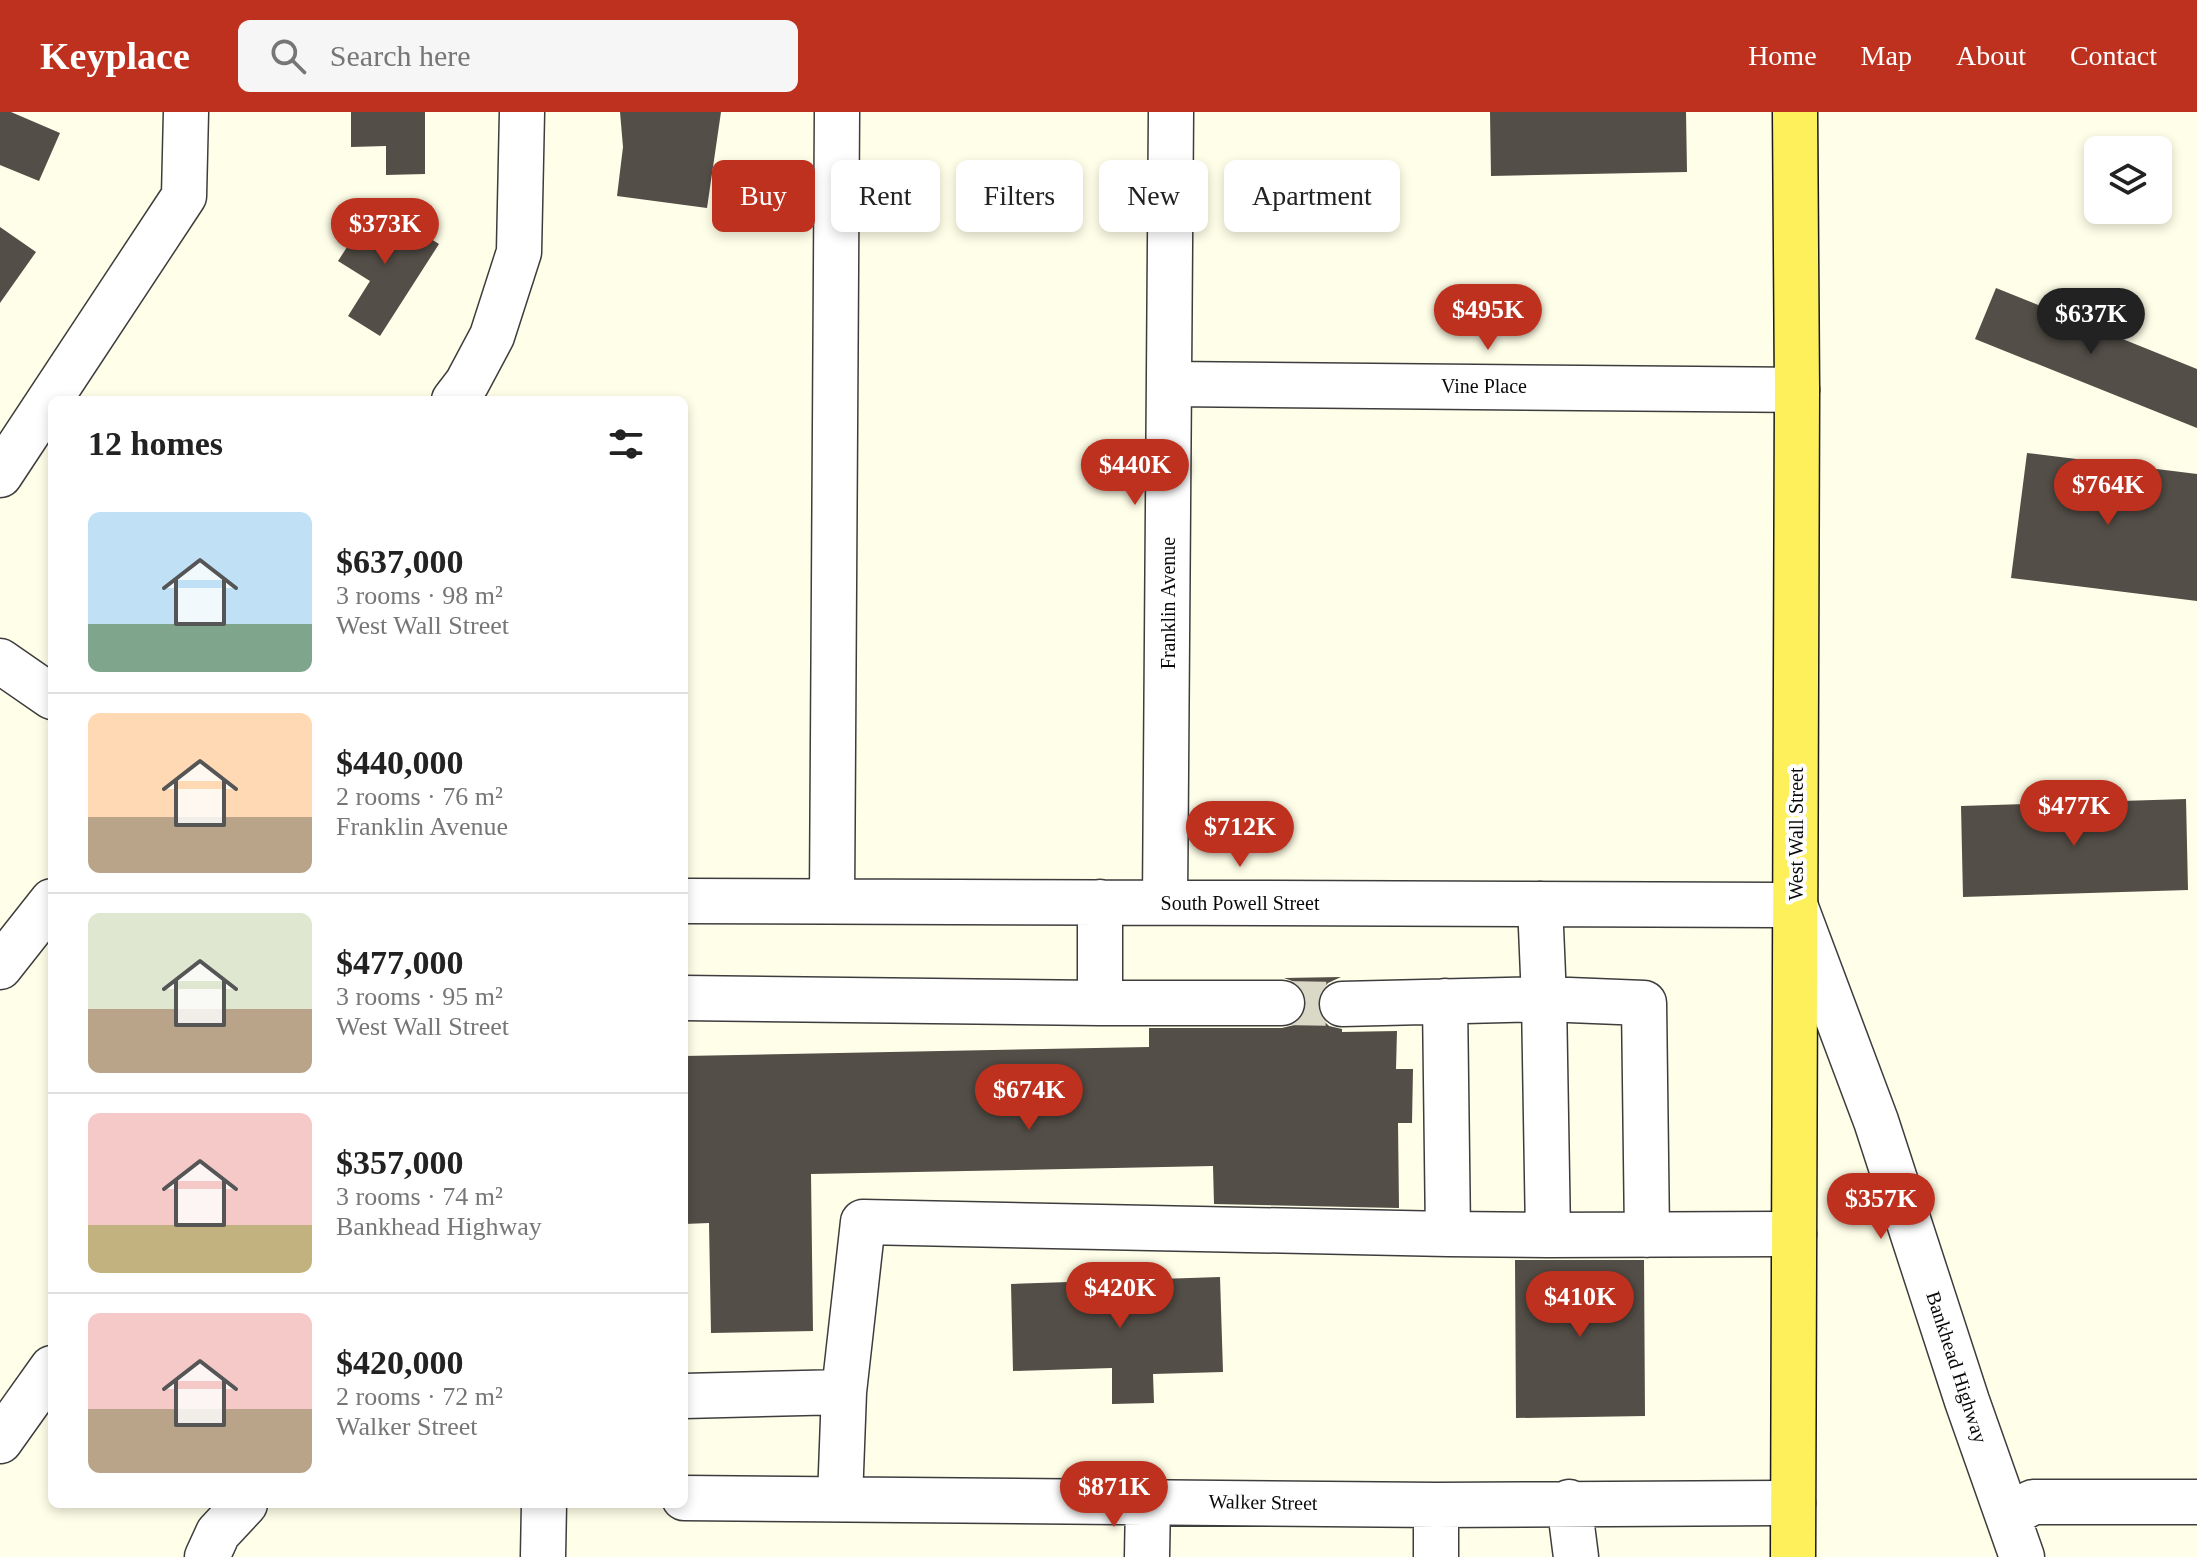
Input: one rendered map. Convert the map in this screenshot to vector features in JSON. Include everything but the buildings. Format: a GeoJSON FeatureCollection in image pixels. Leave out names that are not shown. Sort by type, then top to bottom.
{"type":"FeatureCollection","features":[{"type":"Feature","properties":{"kind":"main road","name":"West Wall Street"},"geometry":{"type":"LineString","coordinates":[[1793,1557],[1795,112]]}},
{"type":"Feature","properties":{"kind":"street"},"geometry":{"type":"LineString","coordinates":[[52,396],[184,196],[186,112]]}},
{"type":"Feature","properties":{"kind":"street"},"geometry":{"type":"LineString","coordinates":[[457,396],[492,336],[519,252],[522,112]]}},
{"type":"Feature","properties":{"kind":"street"},"geometry":{"type":"LineString","coordinates":[[832,901],[837,112]]}},
{"type":"Feature","properties":{"kind":"street","name":"Franklin Avenue"},"geometry":{"type":"LineString","coordinates":[[1165,902],[1171,112]]}},
{"type":"Feature","properties":{"kind":"street","name":"Vine Place"},"geometry":{"type":"LineString","coordinates":[[1170,384],[1797,390]]}},
{"type":"Feature","properties":{"kind":"street"},"geometry":{"type":"LineString","coordinates":[[0,475],[48,402]]}},
{"type":"Feature","properties":{"kind":"street"},"geometry":{"type":"LineString","coordinates":[[0,661],[48,694]]}},
{"type":"Feature","properties":{"kind":"street","name":"South Powell Street"},"geometry":{"type":"LineString","coordinates":[[688,901],[1795,905]]}},
{"type":"Feature","properties":{"kind":"street"},"geometry":{"type":"LineString","coordinates":[[1100,902],[1100,1003]]}},
{"type":"Feature","properties":{"kind":"street"},"geometry":{"type":"LineString","coordinates":[[1540,904],[1548,1235]]}},
{"type":"Feature","properties":{"kind":"street","name":"Bankhead Highway"},"geometry":{"type":"LineString","coordinates":[[1795,905],[1876,1121],[1967,1401],[2022,1557]]}},
{"type":"Feature","properties":{"kind":"street"},"geometry":{"type":"LineString","coordinates":[[0,967],[48,906]]}},
{"type":"Feature","properties":{"kind":"street"},"geometry":{"type":"LineString","coordinates":[[688,998],[1282,1003]]}},
{"type":"Feature","properties":{"kind":"street"},"geometry":{"type":"LineString","coordinates":[[1342,1004],[1544,999],[1644,1003],[1647,1235]]}},
{"type":"Feature","properties":{"kind":"street"},"geometry":{"type":"LineString","coordinates":[[1445,1001],[1448,1234]]}},
{"type":"Feature","properties":{"kind":"street"},"geometry":{"type":"LineString","coordinates":[[840,1499],[844,1392],[863,1222],[1448,1234],[1794,1234]]}},
{"type":"Feature","properties":{"kind":"street"},"geometry":{"type":"LineString","coordinates":[[0,1441],[48,1374]]}},
{"type":"Feature","properties":{"kind":"street"},"geometry":{"type":"LineString","coordinates":[[688,1396],[844,1392]]}},
{"type":"Feature","properties":{"kind":"street","name":"Walker Street"},"geometry":{"type":"LineString","coordinates":[[688,1498],[1436,1505],[1793,1503]]}},
{"type":"Feature","properties":{"kind":"street"},"geometry":{"type":"LineString","coordinates":[[1147,1557],[1148,1500]]}},
{"type":"Feature","properties":{"kind":"street"},"geometry":{"type":"LineString","coordinates":[[1569,1502],[1576,1557]]}},
{"type":"Feature","properties":{"kind":"street"},"geometry":{"type":"LineString","coordinates":[[2008,1516],[2033,1502],[2197,1502]]}},
{"type":"Feature","properties":{"kind":"street"},"geometry":{"type":"LineString","coordinates":[[1436,1505],[1436,1557]]}},
{"type":"Feature","properties":{"kind":"street"},"geometry":{"type":"LineString","coordinates":[[207,1557],[218,1533],[241,1508]]}},
{"type":"Feature","properties":{"kind":"street"},"geometry":{"type":"LineString","coordinates":[[543,1557],[544,1508]]}},
{"type":"Feature","properties":{"kind":"tunnel"},"geometry":{"type":"LineString","coordinates":[[1282,1003],[1342,1004]]}}]}
